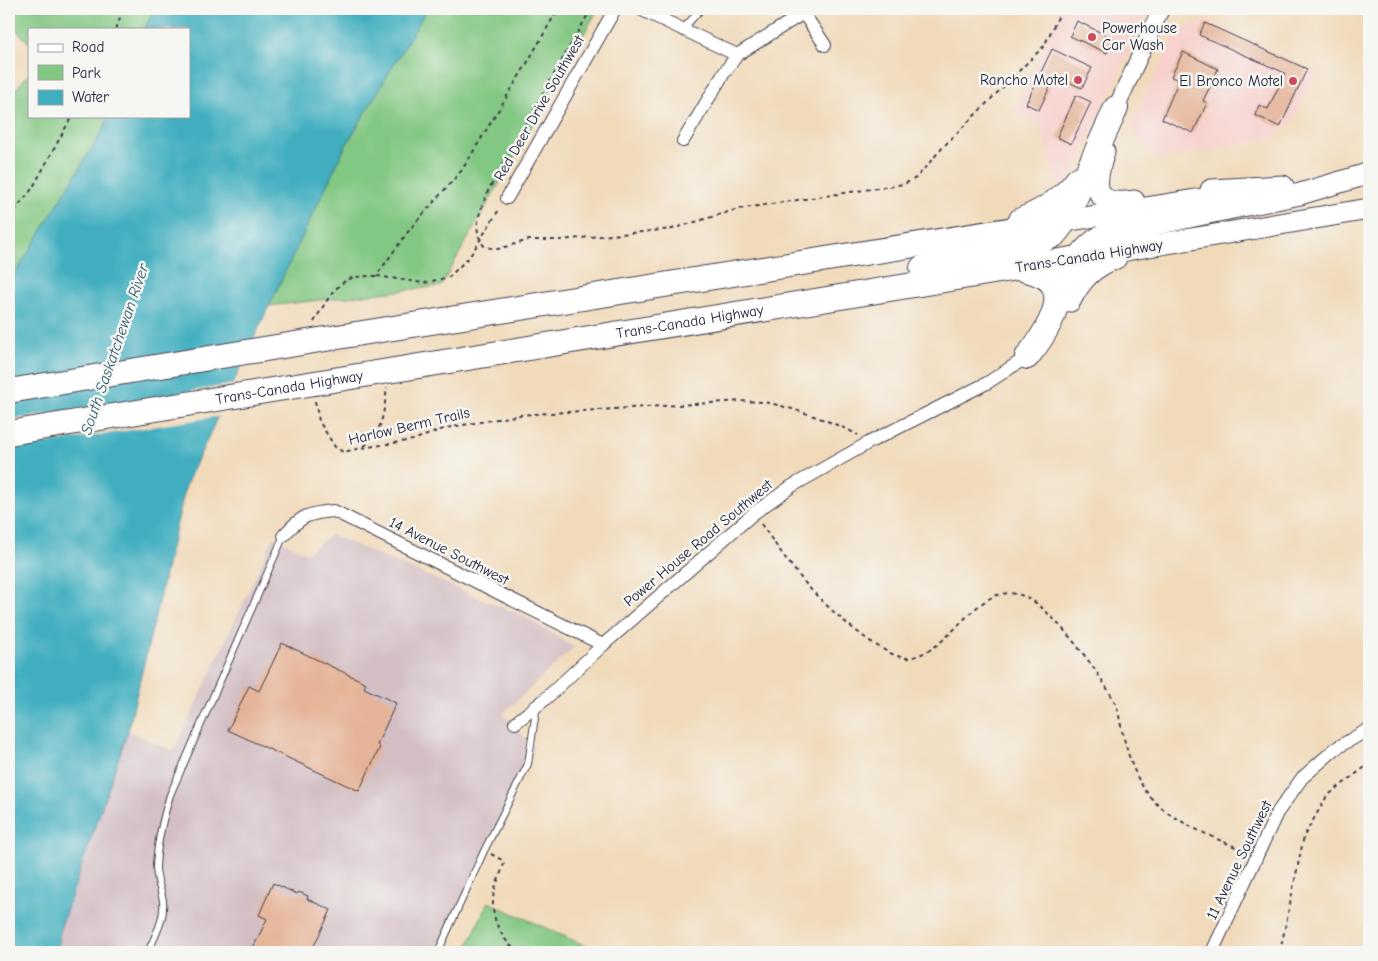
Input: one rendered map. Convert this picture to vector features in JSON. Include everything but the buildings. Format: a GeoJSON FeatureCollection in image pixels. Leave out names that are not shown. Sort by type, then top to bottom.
{"type":"FeatureCollection","features":[{"type":"Feature","properties":{"kind":"highway"},"geometry":{"type":"LineString","coordinates":[[1116,108],[1097,174],[1098,189],[1101,195],[1107,199],[1115,202],[1128,202],[1209,190],[1284,186]]}},
{"type":"Feature","properties":{"kind":"highway"},"geometry":{"type":"LineString","coordinates":[[765,309],[846,283],[992,254],[1040,242],[1054,235],[1065,221],[1116,108]]}},
{"type":"Feature","properties":{"kind":"highway"},"geometry":{"type":"LineString","coordinates":[[974,236],[1036,214],[1060,199],[1086,165],[1116,108]]}},
{"type":"Feature","properties":{"kind":"highway"},"geometry":{"type":"LineString","coordinates":[[9,391],[1368,173]]}},
{"type":"Feature","properties":{"kind":"highway"},"geometry":{"type":"LineString","coordinates":[[1027,357],[1049,324],[1078,258],[1089,243],[1103,234],[1300,194],[1368,173]]}},
{"type":"Feature","properties":{"kind":"highway","name":"Trans-Canada Highway"},"geometry":{"type":"LineString","coordinates":[[9,433],[381,380],[765,309],[1369,209]]}},
{"type":"Feature","properties":{"kind":"highway"},"geometry":{"type":"LineString","coordinates":[[1027,357],[1041,347],[1057,329],[1076,290],[1089,272],[1113,259],[1146,247]]}},
{"type":"Feature","properties":{"kind":"highway"},"geometry":{"type":"LineString","coordinates":[[1018,268],[1038,273],[1051,283],[1055,290],[1055,300],[1049,324]]}},
{"type":"Feature","properties":{"kind":"street","name":"Red Deer Drive Southwest"},"geometry":{"type":"LineString","coordinates":[[507,198],[615,9]]}},
{"type":"Feature","properties":{"kind":"street"},"geometry":{"type":"LineString","coordinates":[[640,9],[737,55]]}},
{"type":"Feature","properties":{"kind":"street"},"geometry":{"type":"LineString","coordinates":[[1116,108],[1161,9]]}},
{"type":"Feature","properties":{"kind":"street"},"geometry":{"type":"LineString","coordinates":[[683,141],[737,55],[807,11],[825,44]]}},
{"type":"Feature","properties":{"kind":"street","name":"Power House Road Southwest"},"geometry":{"type":"LineString","coordinates":[[515,723],[754,513],[792,486],[870,442],[987,383],[1027,357]]}},
{"type":"Feature","properties":{"kind":"street","name":"14 Avenue Southwest"},"geometry":{"type":"LineString","coordinates":[[284,535],[296,521],[314,512],[334,511],[603,645]]}},
{"type":"Feature","properties":{"kind":"street","name":"11 Avenue Southwest"},"geometry":{"type":"LineString","coordinates":[[1212,952],[1277,813],[1302,778],[1335,749],[1369,729]]}},
{"type":"Feature","properties":{"kind":"lane"},"geometry":{"type":"LineString","coordinates":[[683,29],[701,9]]}},
{"type":"Feature","properties":{"kind":"lane"},"geometry":{"type":"LineString","coordinates":[[148,952],[159,928],[162,916],[163,903],[156,868],[160,828],[170,795],[284,535]]}},
{"type":"Feature","properties":{"kind":"lane"},"geometry":{"type":"LineString","coordinates":[[438,952],[484,851],[528,764],[536,711],[543,700]]}},
{"type":"Feature","properties":{"kind":"path"},"geometry":{"type":"LineString","coordinates":[[116,28],[123,9]]}},
{"type":"Feature","properties":{"kind":"path"},"geometry":{"type":"LineString","coordinates":[[376,276],[410,229],[462,170],[558,9]]}},
{"type":"Feature","properties":{"kind":"path"},"geometry":{"type":"LineString","coordinates":[[591,9],[488,191],[477,228],[477,235],[485,247],[498,249],[529,240],[560,240],[672,229],[738,209],[904,184],[916,178],[943,147],[1044,46],[1062,9]]}},
{"type":"Feature","properties":{"kind":"path"},"geometry":{"type":"LineString","coordinates":[[9,217],[32,188],[71,118]]}},
{"type":"Feature","properties":{"kind":"path"},"geometry":{"type":"LineString","coordinates":[[313,325],[326,301],[337,289],[352,278],[376,276],[413,282],[440,281],[454,273],[470,256],[507,198]]}},
{"type":"Feature","properties":{"kind":"path"},"geometry":{"type":"LineString","coordinates":[[362,448],[371,442],[376,435],[384,409],[381,380]]}},
{"type":"Feature","properties":{"kind":"path","name":"Harlow Berm Trails"},"geometry":{"type":"LineString","coordinates":[[315,399],[317,416],[335,447],[343,452],[412,440],[446,428],[520,415],[741,401],[768,403],[796,411],[850,430],[870,442]]}},
{"type":"Feature","properties":{"kind":"path"},"geometry":{"type":"LineString","coordinates":[[754,513],[808,586],[874,644],[894,654],[909,658],[925,653],[943,641],[986,599],[997,594],[1013,594],[1028,598],[1050,614],[1100,676],[1116,706],[1129,758],[1140,783],[1157,804],[1174,817],[1257,856]]}},
{"type":"Feature","properties":{"kind":"path"},"geometry":{"type":"LineString","coordinates":[[1280,952],[1304,836],[1327,796],[1369,764]]}},
{"type":"Feature","properties":{"kind":"path"},"geometry":{"type":"LineString","coordinates":[[484,851],[502,860],[504,863],[493,901],[497,927],[502,936],[518,952]]}},
{"type":"Feature","properties":{"kind":"shaded area"},"geometry":{"type":"Polygon","coordinates":[[[1062,9],[1149,9],[1062,196],[1039,125],[1013,112],[1062,9]]]}},
{"type":"Feature","properties":{"kind":"shaded area"},"geometry":{"type":"Polygon","coordinates":[[[1205,20],[1316,73],[1290,127],[1283,124],[1276,137],[1157,160],[1131,127],[1176,31],[1205,20]]]}},
{"type":"Feature","properties":{"kind":"shaded area"},"geometry":{"type":"Polygon","coordinates":[[[331,535],[525,617],[574,647],[503,714],[534,747],[436,952],[57,952],[61,926],[128,731],[174,751],[274,537],[306,553],[331,535]]]}},
{"type":"Feature","properties":{"kind":"green space"},"geometry":{"type":"Polygon","coordinates":[[[9,9],[154,9],[145,28],[28,28],[28,42],[9,23],[9,9]]]}},
{"type":"Feature","properties":{"kind":"green space"},"geometry":{"type":"Polygon","coordinates":[[[427,9],[598,9],[441,286],[269,306],[346,145],[427,9]]]}},
{"type":"Feature","properties":{"kind":"green space"},"geometry":{"type":"Polygon","coordinates":[[[28,75],[28,118],[108,118],[103,130],[9,284],[9,97],[28,75]]]}},
{"type":"Feature","properties":{"kind":"green space"},"geometry":{"type":"Polygon","coordinates":[[[488,902],[599,952],[465,952],[488,902]]]}},
{"type":"Feature","properties":{"kind":"water","name":"South Saskatchewan River"},"geometry":{"type":"Polygon","coordinates":[[[154,9],[427,9],[346,145],[186,485],[128,731],[61,926],[57,952],[9,952],[9,284],[103,130],[108,118],[190,118],[190,28],[145,28],[154,9]]]}},
{"type":"Feature","properties":{"kind":"pier"},"geometry":{"type":"Polygon","coordinates":[[[236,384],[221,416],[9,449],[9,420],[236,384]]]}},
{"type":"Feature","properties":{"kind":"place","name":"Powerhouse Car Wash"},"geometry":{"type":"Point","coordinates":[1092,37]}},
{"type":"Feature","properties":{"kind":"place","name":"Rancho Motel"},"geometry":{"type":"Point","coordinates":[1078,80]}},
{"type":"Feature","properties":{"kind":"place","name":"El Bronco Motel"},"geometry":{"type":"Point","coordinates":[1293,81]}}]}
